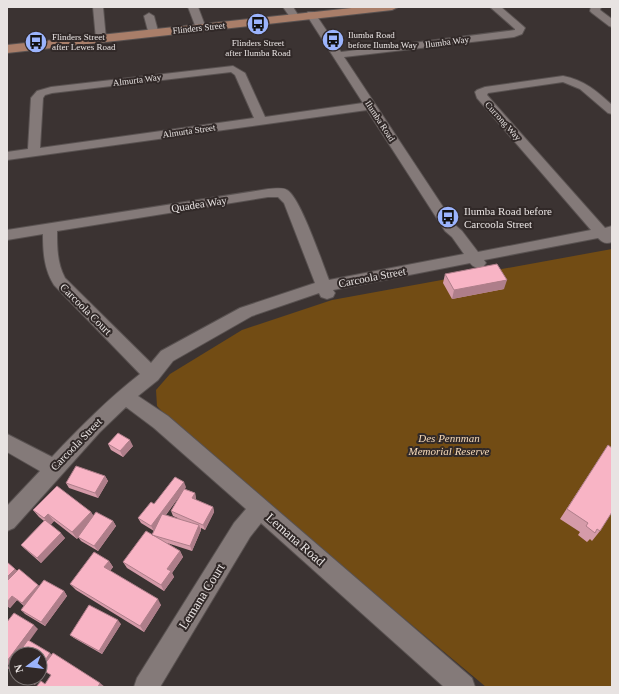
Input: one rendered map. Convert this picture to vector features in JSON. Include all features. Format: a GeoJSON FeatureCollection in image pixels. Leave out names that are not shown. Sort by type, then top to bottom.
{"type":"FeatureCollection","features":[{"type":"Feature","properties":{"kind":"main road","name":"Flinders Street"},"geometry":{"type":"LineString","coordinates":[[7,48],[201,27],[292,13],[312,15],[374,7]]}},
{"type":"Feature","properties":{"kind":"main road","name":"Flinders Street"},"geometry":{"type":"LineString","coordinates":[[352,9],[392,7]]}},
{"type":"Feature","properties":{"kind":"main road","name":"Flinders Street"},"geometry":{"type":"LineString","coordinates":[[101,38],[152,21],[201,27]]}},
{"type":"Feature","properties":{"kind":"street"},"geometry":{"type":"LineString","coordinates":[[98,7],[101,38]]}},
{"type":"Feature","properties":{"kind":"street"},"geometry":{"type":"LineString","coordinates":[[193,7],[201,27]]}},
{"type":"Feature","properties":{"kind":"street","name":"Ilumba Way"},"geometry":{"type":"LineString","coordinates":[[338,55],[506,35],[519,32],[520,28],[495,7]]}},
{"type":"Feature","properties":{"kind":"street"},"geometry":{"type":"LineString","coordinates":[[596,7],[595,10],[612,24]]}},
{"type":"Feature","properties":{"kind":"street","name":"Ilumba Road"},"geometry":{"type":"LineString","coordinates":[[312,15],[450,228],[451,236],[472,261]]}},
{"type":"Feature","properties":{"kind":"street","name":"Almurta Way"},"geometry":{"type":"LineString","coordinates":[[34,152],[36,98],[41,93],[51,90],[234,69],[240,73],[261,121]]}},
{"type":"Feature","properties":{"kind":"street","name":"Currong Way"},"geometry":{"type":"LineString","coordinates":[[608,235],[481,96],[481,92],[485,90],[563,79],[573,80],[581,84],[612,111]]}},
{"type":"Feature","properties":{"kind":"street","name":"Almurta Street"},"geometry":{"type":"LineString","coordinates":[[7,156],[370,106]]}},
{"type":"Feature","properties":{"kind":"street","name":"Quadea Way"},"geometry":{"type":"LineString","coordinates":[[7,235],[268,193],[282,194],[290,201],[326,290]]}},
{"type":"Feature","properties":{"kind":"street","name":"Carcoola Court"},"geometry":{"type":"LineString","coordinates":[[50,228],[50,262],[59,282],[152,375]]}},
{"type":"Feature","properties":{"kind":"street","name":"Carcoola Street"},"geometry":{"type":"LineString","coordinates":[[7,520],[53,468],[93,426],[125,396],[152,375],[174,364],[238,326],[326,290],[358,285],[608,235]]}},
{"type":"Feature","properties":{"kind":"street","name":"Lemana Road"},"geometry":{"type":"LineString","coordinates":[[125,396],[161,422],[463,687]]}},
{"type":"Feature","properties":{"kind":"street"},"geometry":{"type":"LineString","coordinates":[[7,442],[53,468]]}},
{"type":"Feature","properties":{"kind":"street","name":"Lemana Court"},"geometry":{"type":"LineString","coordinates":[[146,687],[242,530],[260,508]]}},
{"type":"Feature","properties":{"kind":"green space","name":"Des Pennman Memorial Reserve"},"geometry":{"type":"Polygon","coordinates":[[[612,249],[612,687],[486,687],[180,431],[157,406],[156,390],[170,374],[242,330],[332,300],[612,249]]]}},
{"type":"Feature","properties":{"kind":"building"},"geometry":{"type":"Polygon","coordinates":[[[497,264],[507,280],[454,290],[445,274],[497,264]]]}},
{"type":"Feature","properties":{"kind":"building"},"geometry":{"type":"Polygon","coordinates":[[[118,433],[130,440],[120,451],[108,444],[118,433]]]}},
{"type":"Feature","properties":{"kind":"building"},"geometry":{"type":"Polygon","coordinates":[[[608,445],[612,448],[612,512],[600,531],[597,529],[595,533],[586,526],[588,523],[567,509],[608,445]]]}},
{"type":"Feature","properties":{"kind":"building"},"geometry":{"type":"Polygon","coordinates":[[[76,466],[105,476],[95,493],[66,483],[76,466]]]}},
{"type":"Feature","properties":{"kind":"building"},"geometry":{"type":"Polygon","coordinates":[[[175,477],[184,482],[151,526],[138,518],[151,502],[154,504],[175,477]]]}},
{"type":"Feature","properties":{"kind":"building"},"geometry":{"type":"Polygon","coordinates":[[[57,486],[91,512],[72,532],[48,514],[44,518],[33,510],[57,486]]]}},
{"type":"Feature","properties":{"kind":"building"},"geometry":{"type":"Polygon","coordinates":[[[184,489],[195,493],[192,498],[213,507],[203,525],[171,511],[184,489]]]}},
{"type":"Feature","properties":{"kind":"building"},"geometry":{"type":"Polygon","coordinates":[[[96,512],[113,521],[94,546],[78,537],[96,512]]]}},
{"type":"Feature","properties":{"kind":"building"},"geometry":{"type":"Polygon","coordinates":[[[162,514],[199,525],[190,546],[152,535],[162,514]]]}},
{"type":"Feature","properties":{"kind":"building"},"geometry":{"type":"Polygon","coordinates":[[[45,520],[61,533],[37,558],[21,545],[45,520]]]}},
{"type":"Feature","properties":{"kind":"building"},"geometry":{"type":"Polygon","coordinates":[[[146,531],[180,551],[167,569],[171,571],[161,585],[123,562],[146,531]]]}},
{"type":"Feature","properties":{"kind":"building"},"geometry":{"type":"Polygon","coordinates":[[[94,552],[109,561],[104,567],[158,599],[140,626],[70,584],[94,552]]]}},
{"type":"Feature","properties":{"kind":"building"},"geometry":{"type":"Polygon","coordinates":[[[7,562],[15,569],[7,577],[7,562]]]}},
{"type":"Feature","properties":{"kind":"building"},"geometry":{"type":"Polygon","coordinates":[[[19,569],[38,585],[22,603],[12,596],[7,602],[7,581],[19,569]]]}},
{"type":"Feature","properties":{"kind":"building"},"geometry":{"type":"Polygon","coordinates":[[[44,580],[64,591],[41,622],[21,610],[44,580]]]}},
{"type":"Feature","properties":{"kind":"building"},"geometry":{"type":"Polygon","coordinates":[[[89,605],[118,620],[99,651],[70,635],[89,605]]]}},
{"type":"Feature","properties":{"kind":"building"},"geometry":{"type":"Polygon","coordinates":[[[14,613],[34,625],[18,646],[8,646],[7,661],[7,622],[14,613]]]}},
{"type":"Feature","properties":{"kind":"building"},"geometry":{"type":"Polygon","coordinates":[[[28,640],[38,646],[24,646],[28,640]]]}},
{"type":"Feature","properties":{"kind":"building"},"geometry":{"type":"Polygon","coordinates":[[[53,653],[100,683],[98,687],[36,687],[48,686],[48,680],[51,675],[48,673],[48,660],[53,653]]]}},
{"type":"Feature","properties":{"kind":"place","name":"Flinders Street after Ilumba Road"},"geometry":{"type":"Point","coordinates":[258,24]}},
{"type":"Feature","properties":{"kind":"place","name":"Ilumba Road before Ilumba Way"},"geometry":{"type":"Point","coordinates":[333,40]}},
{"type":"Feature","properties":{"kind":"place","name":"Flinders Street after Lewes Road"},"geometry":{"type":"Point","coordinates":[36,42]}},
{"type":"Feature","properties":{"kind":"place","name":"Ilumba Road before Carcoola Street"},"geometry":{"type":"Point","coordinates":[448,217]}}]}
